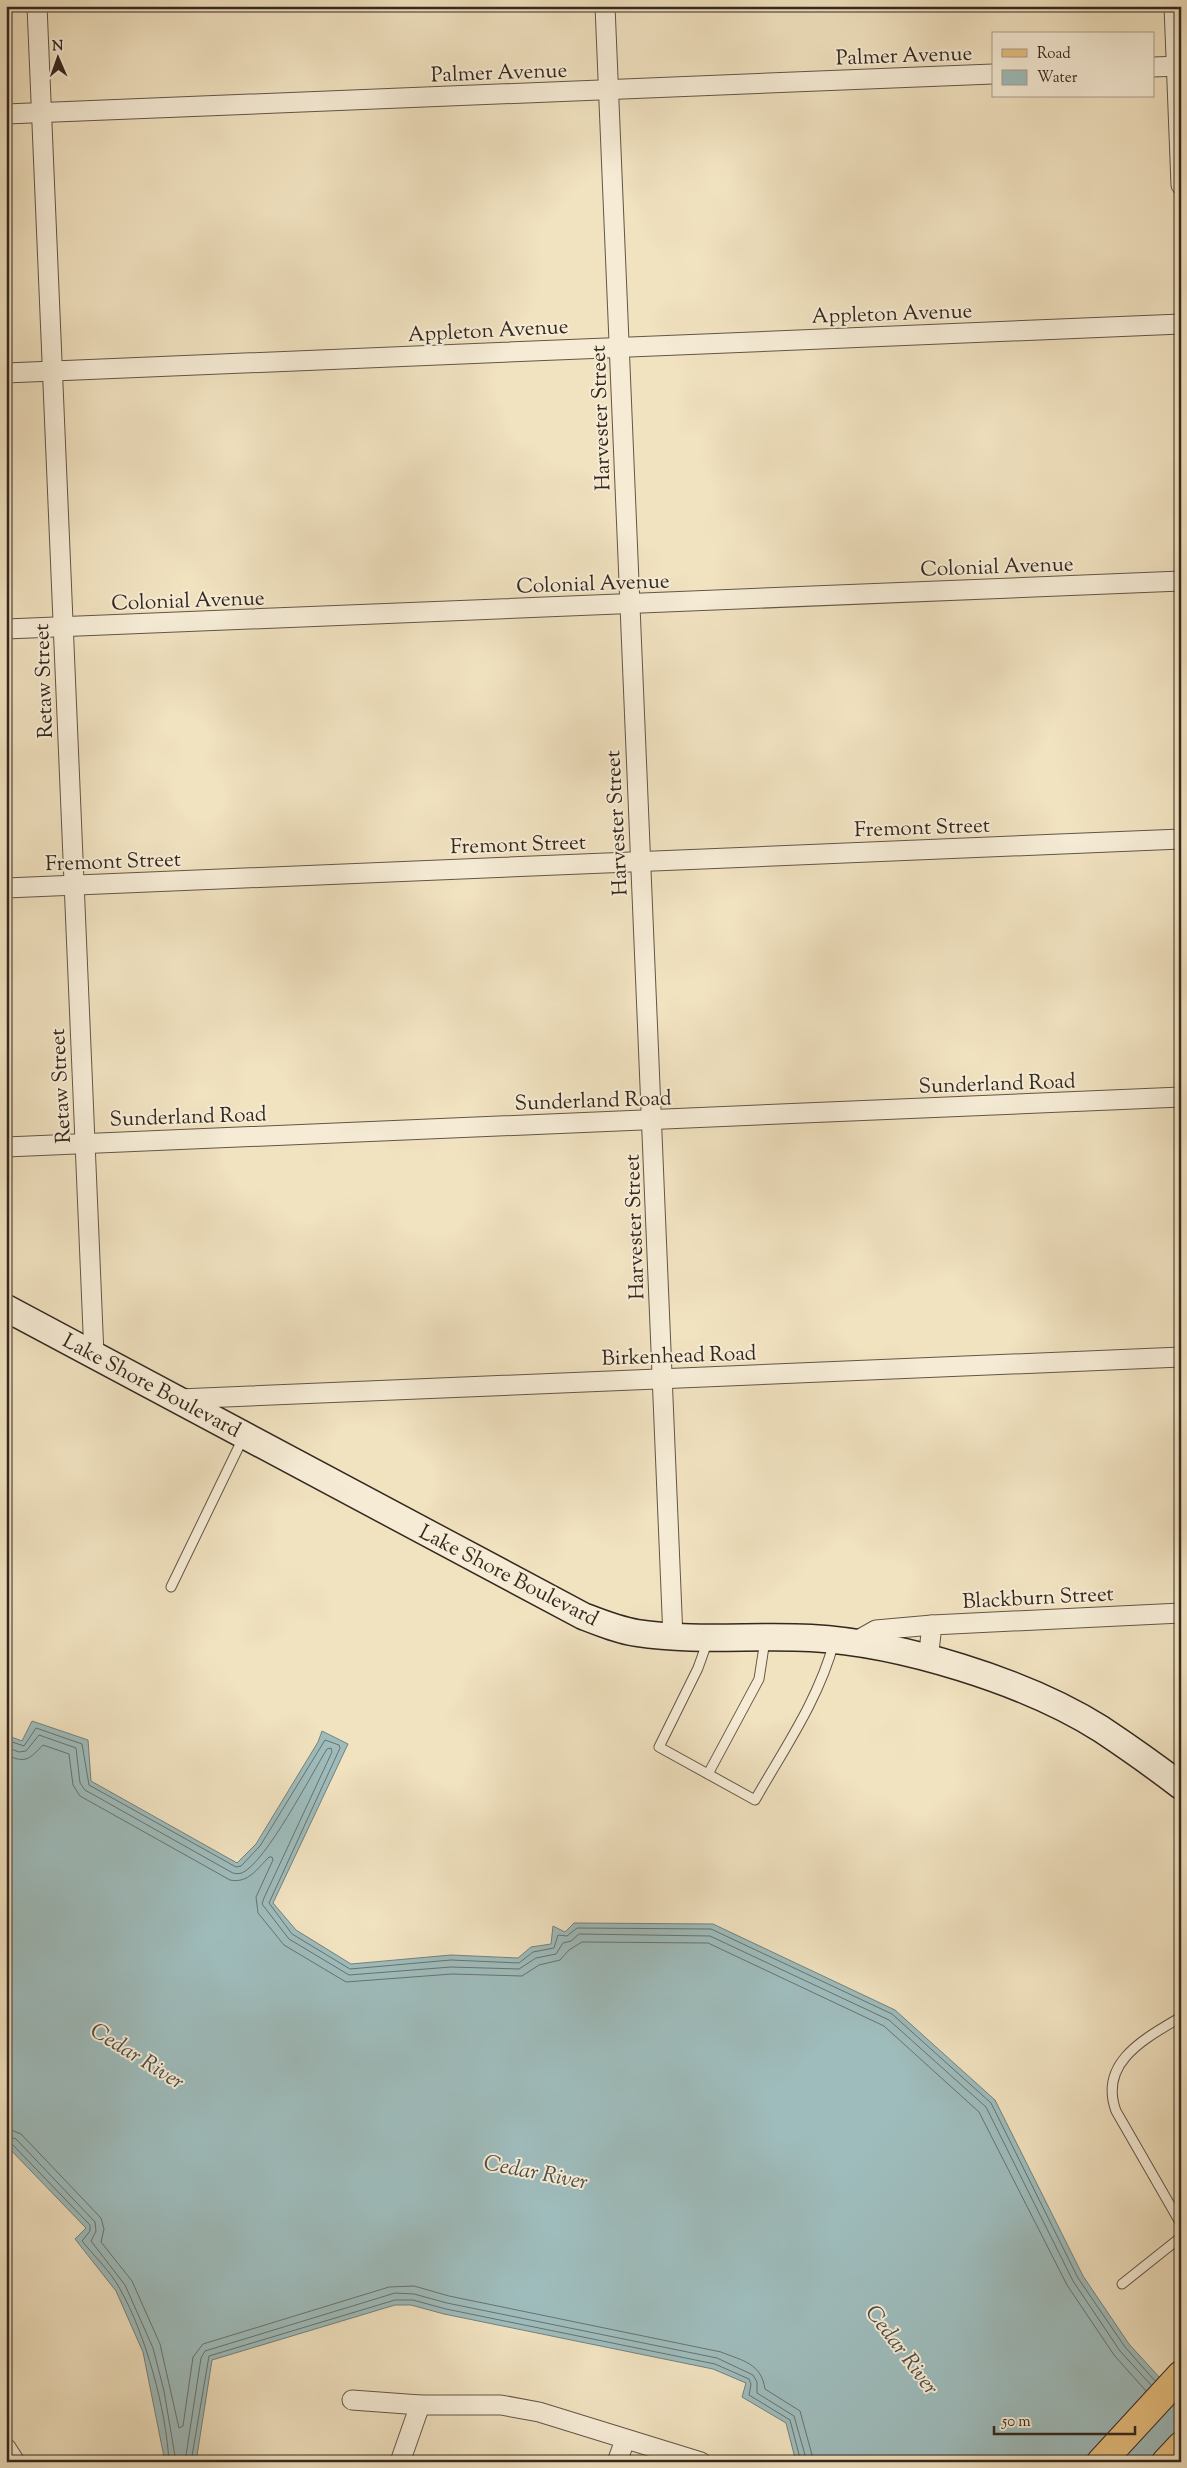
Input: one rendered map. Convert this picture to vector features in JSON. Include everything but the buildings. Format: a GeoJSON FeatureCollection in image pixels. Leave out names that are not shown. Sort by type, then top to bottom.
{"type":"FeatureCollection","features":[{"type":"Feature","properties":{"kind":"main road"},"geometry":{"type":"LineString","coordinates":[[1101,2462],[1181,2375]]}},
{"type":"Feature","properties":{"kind":"main road"},"geometry":{"type":"LineString","coordinates":[[1166,2462],[1181,2446]]}},
{"type":"Feature","properties":{"kind":"street","name":"Retaw Street"},"geometry":{"type":"LineString","coordinates":[[37,6],[94,1354]]}},
{"type":"Feature","properties":{"kind":"street","name":"Harvester Street"},"geometry":{"type":"LineString","coordinates":[[605,6],[673,1638]]}},
{"type":"Feature","properties":{"kind":"street"},"geometry":{"type":"LineString","coordinates":[[1174,6],[1179,66],[1181,185]]}},
{"type":"Feature","properties":{"kind":"street"},"geometry":{"type":"LineString","coordinates":[[1154,68],[1179,66]]}},
{"type":"Feature","properties":{"kind":"street","name":"Palmer Avenue"},"geometry":{"type":"LineString","coordinates":[[6,114],[992,74]]}},
{"type":"Feature","properties":{"kind":"street","name":"Appleton Avenue"},"geometry":{"type":"LineString","coordinates":[[6,373],[1181,324]]}},
{"type":"Feature","properties":{"kind":"street","name":"Colonial Avenue"},"geometry":{"type":"LineString","coordinates":[[6,630],[1181,581]]}},
{"type":"Feature","properties":{"kind":"street","name":"Fremont Street"},"geometry":{"type":"LineString","coordinates":[[6,888],[1181,840]]}},
{"type":"Feature","properties":{"kind":"street","name":"Sunderland Road"},"geometry":{"type":"LineString","coordinates":[[6,1147],[1181,1097]]}},
{"type":"Feature","properties":{"kind":"street","name":"Lake Shore Boulevard"},"geometry":{"type":"LineString","coordinates":[[6,1308],[583,1616],[635,1633],[673,1638],[765,1638],[844,1641],[883,1647],[978,1674],[1059,1707],[1099,1728],[1181,1786]]}},
{"type":"Feature","properties":{"kind":"street","name":"Birkenhead Road"},"geometry":{"type":"LineString","coordinates":[[179,1399],[1181,1357]]}},
{"type":"Feature","properties":{"kind":"street","name":"Blackburn Street"},"geometry":{"type":"LineString","coordinates":[[844,1641],[876,1630],[932,1625],[1181,1613]]}},
{"type":"Feature","properties":{"kind":"street"},"geometry":{"type":"LineString","coordinates":[[928,1660],[932,1625]]}},
{"type":"Feature","properties":{"kind":"street"},"geometry":{"type":"LineString","coordinates":[[352,2400],[420,2405],[501,2405],[539,2412],[701,2462]]}},
{"type":"Feature","properties":{"kind":"street"},"geometry":{"type":"LineString","coordinates":[[400,2462],[420,2405]]}},
{"type":"Feature","properties":{"kind":"street"},"geometry":{"type":"LineString","coordinates":[[617,2462],[625,2440]]}},
{"type":"Feature","properties":{"kind":"street"},"geometry":{"type":"LineString","coordinates":[[6,2448],[15,2462]]}},
{"type":"Feature","properties":{"kind":"lane"},"geometry":{"type":"LineString","coordinates":[[170,1587],[244,1434]]}},
{"type":"Feature","properties":{"kind":"lane"},"geometry":{"type":"LineString","coordinates":[[709,1638],[698,1668],[659,1747],[755,1800],[816,1692],[828,1665],[844,1641]]}},
{"type":"Feature","properties":{"kind":"lane"},"geometry":{"type":"LineString","coordinates":[[708,1774],[759,1679],[765,1638]]}},
{"type":"Feature","properties":{"kind":"lane"},"geometry":{"type":"LineString","coordinates":[[1181,2017],[1141,2042],[1122,2061],[1114,2074],[1112,2087],[1112,2100],[1116,2111],[1181,2224]]}},
{"type":"Feature","properties":{"kind":"lane"},"geometry":{"type":"LineString","coordinates":[[1122,2284],[1181,2236]]}},
{"type":"Feature","properties":{"kind":"water","name":"Cedar River"},"geometry":{"type":"Polygon","coordinates":[[[32,1721],[88,1740],[91,1781],[237,1863],[256,1844],[318,1742],[322,1731],[348,1744],[273,1903],[296,1930],[351,1964],[451,1955],[518,1958],[531,1947],[551,1944],[553,1926],[565,1932],[574,1923],[713,1924],[895,2010],[995,2100],[1083,2276],[1129,2344],[1181,2401],[1181,2462],[796,2462],[786,2423],[742,2397],[746,2383],[713,2369],[444,2314],[411,2305],[395,2305],[212,2360],[196,2462],[165,2462],[143,2352],[116,2291],[75,2239],[86,2228],[6,2145],[6,1735],[22,1741],[32,1721]]]}}]}
